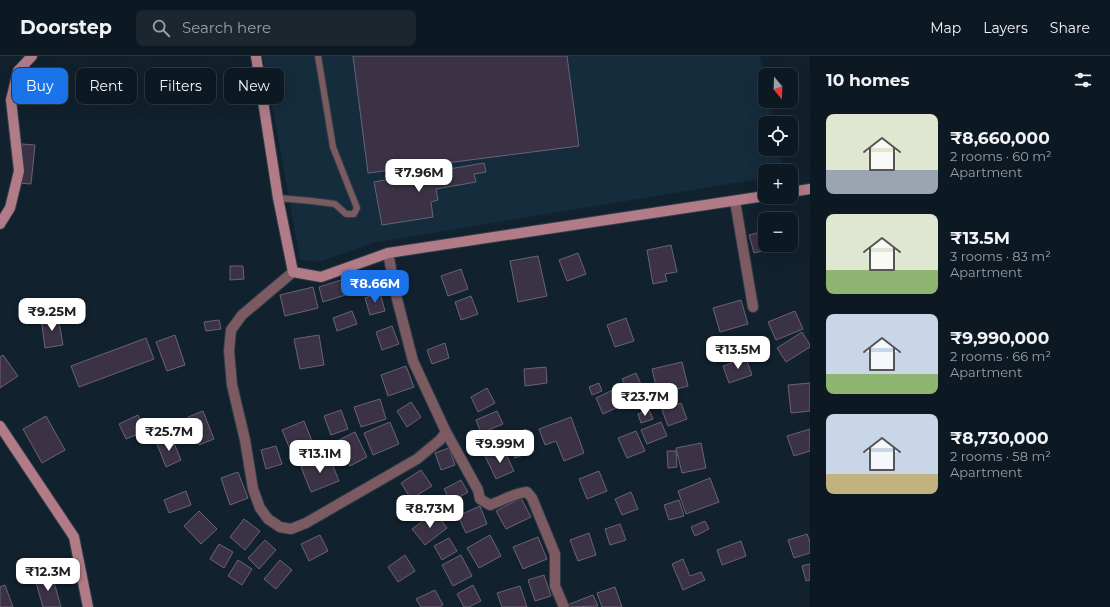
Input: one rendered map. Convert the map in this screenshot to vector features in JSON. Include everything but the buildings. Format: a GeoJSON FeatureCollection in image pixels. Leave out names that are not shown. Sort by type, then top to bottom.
{"type":"FeatureCollection","features":[{"type":"Feature","properties":{"kind":"street"},"geometry":{"type":"LineString","coordinates":[[0,224],[10,208],[19,171],[11,100],[18,71],[32,56]]}},
{"type":"Feature","properties":{"kind":"street"},"geometry":{"type":"LineString","coordinates":[[256,56],[278,198],[293,272]]}},
{"type":"Feature","properties":{"kind":"street"},"geometry":{"type":"LineString","coordinates":[[798,191],[810,189]]}},
{"type":"Feature","properties":{"kind":"street"},"geometry":{"type":"LineString","coordinates":[[293,272],[321,277],[388,253],[758,197]]}},
{"type":"Feature","properties":{"kind":"street"},"geometry":{"type":"LineString","coordinates":[[735,201],[753,307]]}},
{"type":"Feature","properties":{"kind":"street"},"geometry":{"type":"LineString","coordinates":[[388,253],[397,299],[413,361],[446,432],[478,490],[480,499],[490,505],[503,501],[519,493],[527,492],[532,498],[555,554],[555,586],[564,607]]}},
{"type":"Feature","properties":{"kind":"street"},"geometry":{"type":"LineString","coordinates":[[293,272],[242,315],[230,330],[229,351],[232,385],[245,440],[253,489],[260,508],[268,519],[280,527],[291,529],[306,523],[417,459],[440,440],[446,432]]}},
{"type":"Feature","properties":{"kind":"street"},"geometry":{"type":"LineString","coordinates":[[0,426],[74,536],[88,607]]}},
{"type":"Feature","properties":{"kind":"lane"},"geometry":{"type":"LineString","coordinates":[[278,198],[335,204],[346,214],[354,214],[356,208],[333,147],[318,56]]}},
{"type":"Feature","properties":{"kind":"shaded area"},"geometry":{"type":"Polygon","coordinates":[[[263,56],[760,56],[762,68],[758,68],[758,108],[771,108],[772,116],[758,116],[758,156],[781,156],[782,164],[758,164],[758,179],[373,243],[319,262],[300,260],[272,104],[284,104],[284,68],[265,68],[263,56]]]}}]}
